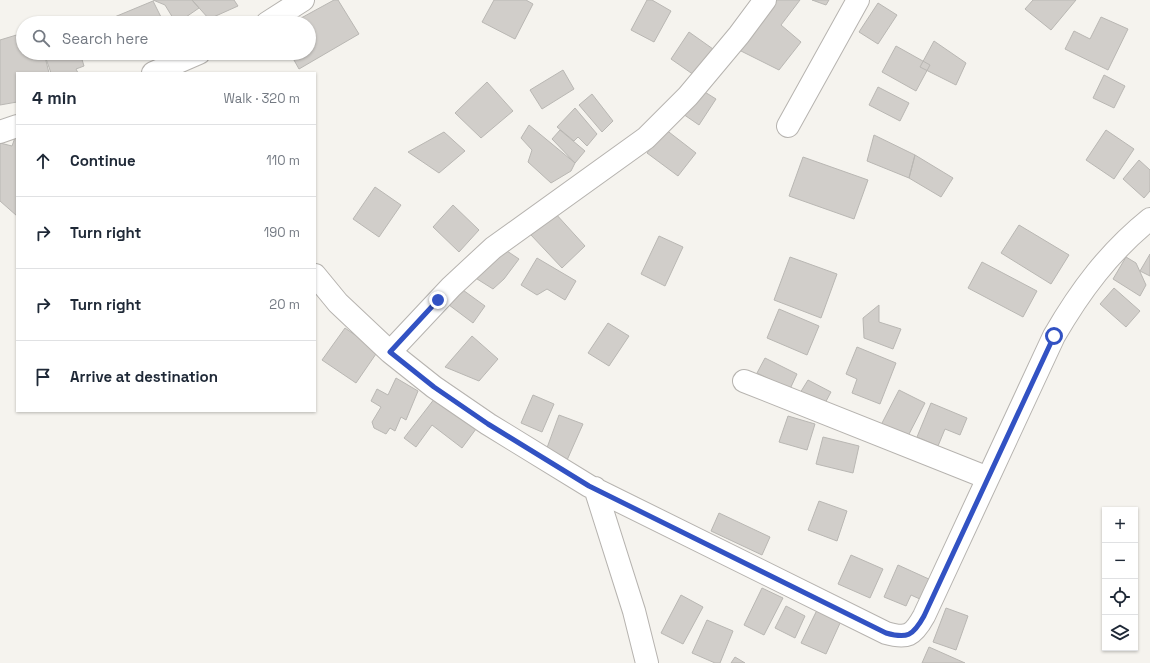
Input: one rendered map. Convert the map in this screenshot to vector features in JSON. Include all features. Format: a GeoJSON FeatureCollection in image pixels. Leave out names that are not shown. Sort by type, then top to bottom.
{"type":"FeatureCollection","features":[{"type":"Feature","properties":{"kind":"street"},"geometry":{"type":"LineString","coordinates":[[279,16],[303,0]]}},
{"type":"Feature","properties":{"kind":"street"},"geometry":{"type":"LineString","coordinates":[[390,352],[451,287],[493,248],[646,138],[688,96],[739,35],[765,0]]}},
{"type":"Feature","properties":{"kind":"street"},"geometry":{"type":"LineString","coordinates":[[788,126],[858,0]]}},
{"type":"Feature","properties":{"kind":"street"},"geometry":{"type":"LineString","coordinates":[[155,72],[183,60]]}},
{"type":"Feature","properties":{"kind":"street"},"geometry":{"type":"LineString","coordinates":[[0,132],[16,126]]}},
{"type":"Feature","properties":{"kind":"street"},"geometry":{"type":"LineString","coordinates":[[316,276],[338,303],[390,352],[434,387],[488,424],[595,488],[886,633],[900,637],[908,636],[918,627],[1054,336],[1072,305],[1108,258],[1150,219]]}},
{"type":"Feature","properties":{"kind":"street"},"geometry":{"type":"LineString","coordinates":[[744,381],[988,478]]}},
{"type":"Feature","properties":{"kind":"street"},"geometry":{"type":"LineString","coordinates":[[595,488],[632,604],[647,663]]}},
{"type":"Feature","properties":{"kind":"building"},"geometry":{"type":"Polygon","coordinates":[[[153,0],[192,0],[199,8],[187,16],[172,16],[165,5],[153,0]]]}},
{"type":"Feature","properties":{"kind":"building"},"geometry":{"type":"Polygon","coordinates":[[[192,0],[234,0],[238,6],[216,16],[206,16],[192,0]]]}},
{"type":"Feature","properties":{"kind":"building"},"geometry":{"type":"Polygon","coordinates":[[[334,0],[338,0],[359,34],[316,59],[316,16],[305,16],[334,0]]]}},
{"type":"Feature","properties":{"kind":"building"},"geometry":{"type":"Polygon","coordinates":[[[494,0],[526,0],[533,4],[515,39],[482,22],[494,0]]]}},
{"type":"Feature","properties":{"kind":"building"},"geometry":{"type":"Polygon","coordinates":[[[647,0],[652,0],[671,11],[654,42],[631,30],[647,0]]]}},
{"type":"Feature","properties":{"kind":"building"},"geometry":{"type":"Polygon","coordinates":[[[769,0],[800,0],[781,25],[801,42],[779,70],[739,50],[769,0]]]}},
{"type":"Feature","properties":{"kind":"building"},"geometry":{"type":"Polygon","coordinates":[[[812,0],[829,0],[826,5],[812,0]]]}},
{"type":"Feature","properties":{"kind":"building"},"geometry":{"type":"Polygon","coordinates":[[[1033,0],[1076,0],[1051,30],[1025,9],[1033,0]]]}},
{"type":"Feature","properties":{"kind":"building"},"geometry":{"type":"Polygon","coordinates":[[[153,1],[160,16],[117,16],[153,1]]]}},
{"type":"Feature","properties":{"kind":"building"},"geometry":{"type":"Polygon","coordinates":[[[878,3],[897,15],[878,44],[859,32],[878,3]]]}},
{"type":"Feature","properties":{"kind":"building"},"geometry":{"type":"Polygon","coordinates":[[[1101,17],[1128,29],[1108,70],[1065,49],[1074,31],[1090,39],[1101,17]]]}},
{"type":"Feature","properties":{"kind":"building"},"geometry":{"type":"Polygon","coordinates":[[[689,32],[713,49],[694,75],[671,59],[689,32]]]}},
{"type":"Feature","properties":{"kind":"building"},"geometry":{"type":"Polygon","coordinates":[[[16,35],[16,60],[46,60],[49,72],[16,72],[16,102],[0,105],[0,40],[16,35]]]}},
{"type":"Feature","properties":{"kind":"building"},"geometry":{"type":"Polygon","coordinates":[[[934,41],[966,63],[956,85],[920,67],[934,41]]]}},
{"type":"Feature","properties":{"kind":"building"},"geometry":{"type":"Polygon","coordinates":[[[896,46],[930,65],[916,91],[882,72],[896,46]]]}},
{"type":"Feature","properties":{"kind":"building"},"geometry":{"type":"Polygon","coordinates":[[[46,60],[82,60],[84,66],[76,69],[78,72],[51,72],[46,60]]]}},
{"type":"Feature","properties":{"kind":"building"},"geometry":{"type":"Polygon","coordinates":[[[294,60],[314,60],[299,69],[294,60]]]}},
{"type":"Feature","properties":{"kind":"building"},"geometry":{"type":"Polygon","coordinates":[[[563,70],[574,89],[542,109],[530,90],[563,70]]]}},
{"type":"Feature","properties":{"kind":"building"},"geometry":{"type":"Polygon","coordinates":[[[1104,75],[1125,86],[1114,108],[1093,98],[1104,75]]]}},
{"type":"Feature","properties":{"kind":"building"},"geometry":{"type":"Polygon","coordinates":[[[487,82],[513,111],[481,138],[455,113],[487,82]]]}},
{"type":"Feature","properties":{"kind":"building"},"geometry":{"type":"Polygon","coordinates":[[[878,87],[909,103],[900,121],[869,105],[878,87]]]}},
{"type":"Feature","properties":{"kind":"building"},"geometry":{"type":"Polygon","coordinates":[[[700,89],[716,99],[699,125],[683,114],[700,89]]]}},
{"type":"Feature","properties":{"kind":"building"},"geometry":{"type":"Polygon","coordinates":[[[592,94],[613,121],[602,132],[579,105],[592,94]]]}},
{"type":"Feature","properties":{"kind":"building"},"geometry":{"type":"Polygon","coordinates":[[[575,108],[597,134],[587,146],[578,137],[574,141],[557,127],[575,108]]]}},
{"type":"Feature","properties":{"kind":"building"},"geometry":{"type":"Polygon","coordinates":[[[529,125],[575,163],[571,171],[551,183],[528,162],[532,150],[521,138],[529,125]]]}},
{"type":"Feature","properties":{"kind":"building"},"geometry":{"type":"Polygon","coordinates":[[[665,129],[696,153],[678,176],[647,153],[665,129]]]}},
{"type":"Feature","properties":{"kind":"building"},"geometry":{"type":"Polygon","coordinates":[[[560,130],[585,151],[575,163],[552,139],[560,130]]]}},
{"type":"Feature","properties":{"kind":"building"},"geometry":{"type":"Polygon","coordinates":[[[1106,130],[1134,149],[1114,179],[1086,160],[1106,130]]]}},
{"type":"Feature","properties":{"kind":"building"},"geometry":{"type":"Polygon","coordinates":[[[444,132],[465,151],[439,173],[408,152],[444,132]]]}},
{"type":"Feature","properties":{"kind":"building"},"geometry":{"type":"Polygon","coordinates":[[[16,135],[16,215],[0,201],[0,143],[12,146],[16,135]]]}},
{"type":"Feature","properties":{"kind":"building"},"geometry":{"type":"Polygon","coordinates":[[[874,135],[915,155],[909,178],[867,161],[874,135]]]}},
{"type":"Feature","properties":{"kind":"building"},"geometry":{"type":"Polygon","coordinates":[[[915,155],[953,178],[941,197],[909,178],[915,155]]]}},
{"type":"Feature","properties":{"kind":"building"},"geometry":{"type":"Polygon","coordinates":[[[803,157],[868,180],[854,219],[789,196],[803,157]]]}},
{"type":"Feature","properties":{"kind":"building"},"geometry":{"type":"Polygon","coordinates":[[[1139,160],[1150,170],[1150,191],[1144,198],[1123,179],[1139,160]]]}},
{"type":"Feature","properties":{"kind":"building"},"geometry":{"type":"Polygon","coordinates":[[[375,187],[401,205],[379,237],[353,219],[375,187]]]}},
{"type":"Feature","properties":{"kind":"building"},"geometry":{"type":"Polygon","coordinates":[[[453,205],[479,230],[459,252],[433,227],[453,205]]]}},
{"type":"Feature","properties":{"kind":"building"},"geometry":{"type":"Polygon","coordinates":[[[555,213],[585,246],[562,268],[531,235],[555,213]]]}},
{"type":"Feature","properties":{"kind":"building"},"geometry":{"type":"Polygon","coordinates":[[[1019,225],[1069,255],[1051,284],[1001,253],[1019,225]]]}},
{"type":"Feature","properties":{"kind":"building"},"geometry":{"type":"Polygon","coordinates":[[[659,236],[683,247],[665,286],[641,274],[659,236]]]}},
{"type":"Feature","properties":{"kind":"building"},"geometry":{"type":"Polygon","coordinates":[[[501,247],[519,259],[504,279],[493,289],[474,277],[501,247]]]}},
{"type":"Feature","properties":{"kind":"building"},"geometry":{"type":"Polygon","coordinates":[[[1150,254],[1150,276],[1140,271],[1150,254]]]}},
{"type":"Feature","properties":{"kind":"building"},"geometry":{"type":"Polygon","coordinates":[[[790,257],[837,274],[821,318],[774,300],[790,257]]]}},
{"type":"Feature","properties":{"kind":"building"},"geometry":{"type":"Polygon","coordinates":[[[1126,257],[1136,263],[1146,285],[1140,296],[1113,279],[1126,257]]]}},
{"type":"Feature","properties":{"kind":"building"},"geometry":{"type":"Polygon","coordinates":[[[537,258],[576,281],[565,300],[547,289],[537,295],[521,285],[537,258]]]}},
{"type":"Feature","properties":{"kind":"building"},"geometry":{"type":"Polygon","coordinates":[[[982,262],[1037,291],[1023,317],[968,288],[982,262]]]}},
{"type":"Feature","properties":{"kind":"building"},"geometry":{"type":"Polygon","coordinates":[[[456,285],[485,306],[473,323],[445,302],[456,285]]]}},
{"type":"Feature","properties":{"kind":"building"},"geometry":{"type":"Polygon","coordinates":[[[1114,288],[1140,311],[1126,327],[1100,304],[1114,288]]]}},
{"type":"Feature","properties":{"kind":"building"},"geometry":{"type":"Polygon","coordinates":[[[879,305],[879,322],[901,329],[893,349],[864,338],[863,318],[879,305]]]}},
{"type":"Feature","properties":{"kind":"building"},"geometry":{"type":"Polygon","coordinates":[[[779,309],[819,326],[807,355],[767,338],[779,309]]]}},
{"type":"Feature","properties":{"kind":"building"},"geometry":{"type":"Polygon","coordinates":[[[608,323],[629,336],[609,366],[588,353],[608,323]]]}},
{"type":"Feature","properties":{"kind":"building"},"geometry":{"type":"Polygon","coordinates":[[[345,328],[378,351],[356,383],[322,360],[345,328]]]}},
{"type":"Feature","properties":{"kind":"building"},"geometry":{"type":"Polygon","coordinates":[[[472,336],[498,359],[479,381],[445,367],[472,336]]]}},
{"type":"Feature","properties":{"kind":"building"},"geometry":{"type":"Polygon","coordinates":[[[857,347],[896,363],[880,404],[852,393],[857,379],[846,374],[857,347]]]}},
{"type":"Feature","properties":{"kind":"building"},"geometry":{"type":"Polygon","coordinates":[[[765,358],[797,374],[790,389],[757,373],[765,358]]]}},
{"type":"Feature","properties":{"kind":"building"},"geometry":{"type":"Polygon","coordinates":[[[396,378],[418,391],[406,420],[401,417],[395,431],[390,428],[386,434],[374,428],[372,422],[381,407],[371,401],[377,389],[388,395],[396,378]]]}},
{"type":"Feature","properties":{"kind":"building"},"geometry":{"type":"Polygon","coordinates":[[[808,380],[831,392],[824,405],[800,393],[808,380]]]}},
{"type":"Feature","properties":{"kind":"building"},"geometry":{"type":"Polygon","coordinates":[[[899,390],[925,403],[907,438],[881,425],[899,390]]]}},
{"type":"Feature","properties":{"kind":"building"},"geometry":{"type":"Polygon","coordinates":[[[533,395],[554,404],[542,432],[521,423],[533,395]]]}},
{"type":"Feature","properties":{"kind":"building"},"geometry":{"type":"Polygon","coordinates":[[[435,398],[476,429],[462,448],[432,425],[416,447],[404,438],[435,398]]]}},
{"type":"Feature","properties":{"kind":"building"},"geometry":{"type":"Polygon","coordinates":[[[931,403],[967,418],[960,435],[945,429],[938,446],[917,437],[931,403]]]}},
{"type":"Feature","properties":{"kind":"building"},"geometry":{"type":"Polygon","coordinates":[[[559,415],[583,424],[564,467],[544,456],[559,415]]]}},
{"type":"Feature","properties":{"kind":"building"},"geometry":{"type":"Polygon","coordinates":[[[788,416],[815,424],[807,450],[779,442],[788,416]]]}},
{"type":"Feature","properties":{"kind":"building"},"geometry":{"type":"Polygon","coordinates":[[[823,437],[859,446],[853,473],[816,464],[823,437]]]}},
{"type":"Feature","properties":{"kind":"building"},"geometry":{"type":"Polygon","coordinates":[[[819,501],[847,511],[837,541],[808,530],[819,501]]]}},
{"type":"Feature","properties":{"kind":"building"},"geometry":{"type":"Polygon","coordinates":[[[719,513],[770,537],[762,555],[711,531],[719,513]]]}},
{"type":"Feature","properties":{"kind":"building"},"geometry":{"type":"Polygon","coordinates":[[[851,555],[883,569],[870,598],[838,584],[851,555]]]}},
{"type":"Feature","properties":{"kind":"building"},"geometry":{"type":"Polygon","coordinates":[[[898,565],[931,580],[922,600],[911,595],[906,606],[884,597],[898,565]]]}},
{"type":"Feature","properties":{"kind":"building"},"geometry":{"type":"Polygon","coordinates":[[[762,588],[783,598],[764,635],[744,625],[762,588]]]}},
{"type":"Feature","properties":{"kind":"building"},"geometry":{"type":"Polygon","coordinates":[[[681,595],[703,607],[683,644],[661,633],[681,595]]]}},
{"type":"Feature","properties":{"kind":"building"},"geometry":{"type":"Polygon","coordinates":[[[786,606],[805,616],[795,638],[775,628],[786,606]]]}},
{"type":"Feature","properties":{"kind":"building"},"geometry":{"type":"Polygon","coordinates":[[[946,608],[968,616],[956,650],[933,642],[946,608]]]}},
{"type":"Feature","properties":{"kind":"building"},"geometry":{"type":"Polygon","coordinates":[[[817,610],[841,621],[826,654],[801,643],[817,610]]]}},
{"type":"Feature","properties":{"kind":"building"},"geometry":{"type":"Polygon","coordinates":[[[707,620],[733,631],[720,663],[715,663],[692,653],[707,620]]]}},
{"type":"Feature","properties":{"kind":"building"},"geometry":{"type":"Polygon","coordinates":[[[929,647],[965,663],[922,663],[929,647]]]}},
{"type":"Feature","properties":{"kind":"building"},"geometry":{"type":"Polygon","coordinates":[[[735,657],[745,663],[731,663],[735,657]]]}},
{"type":"Feature","properties":{"kind":"route"},"geometry":{"type":"LineString","coordinates":[[438,300],[390,352],[434,387],[488,424],[589,486],[886,633],[900,637],[908,636],[918,627],[924,616],[1054,336]]}}]}
